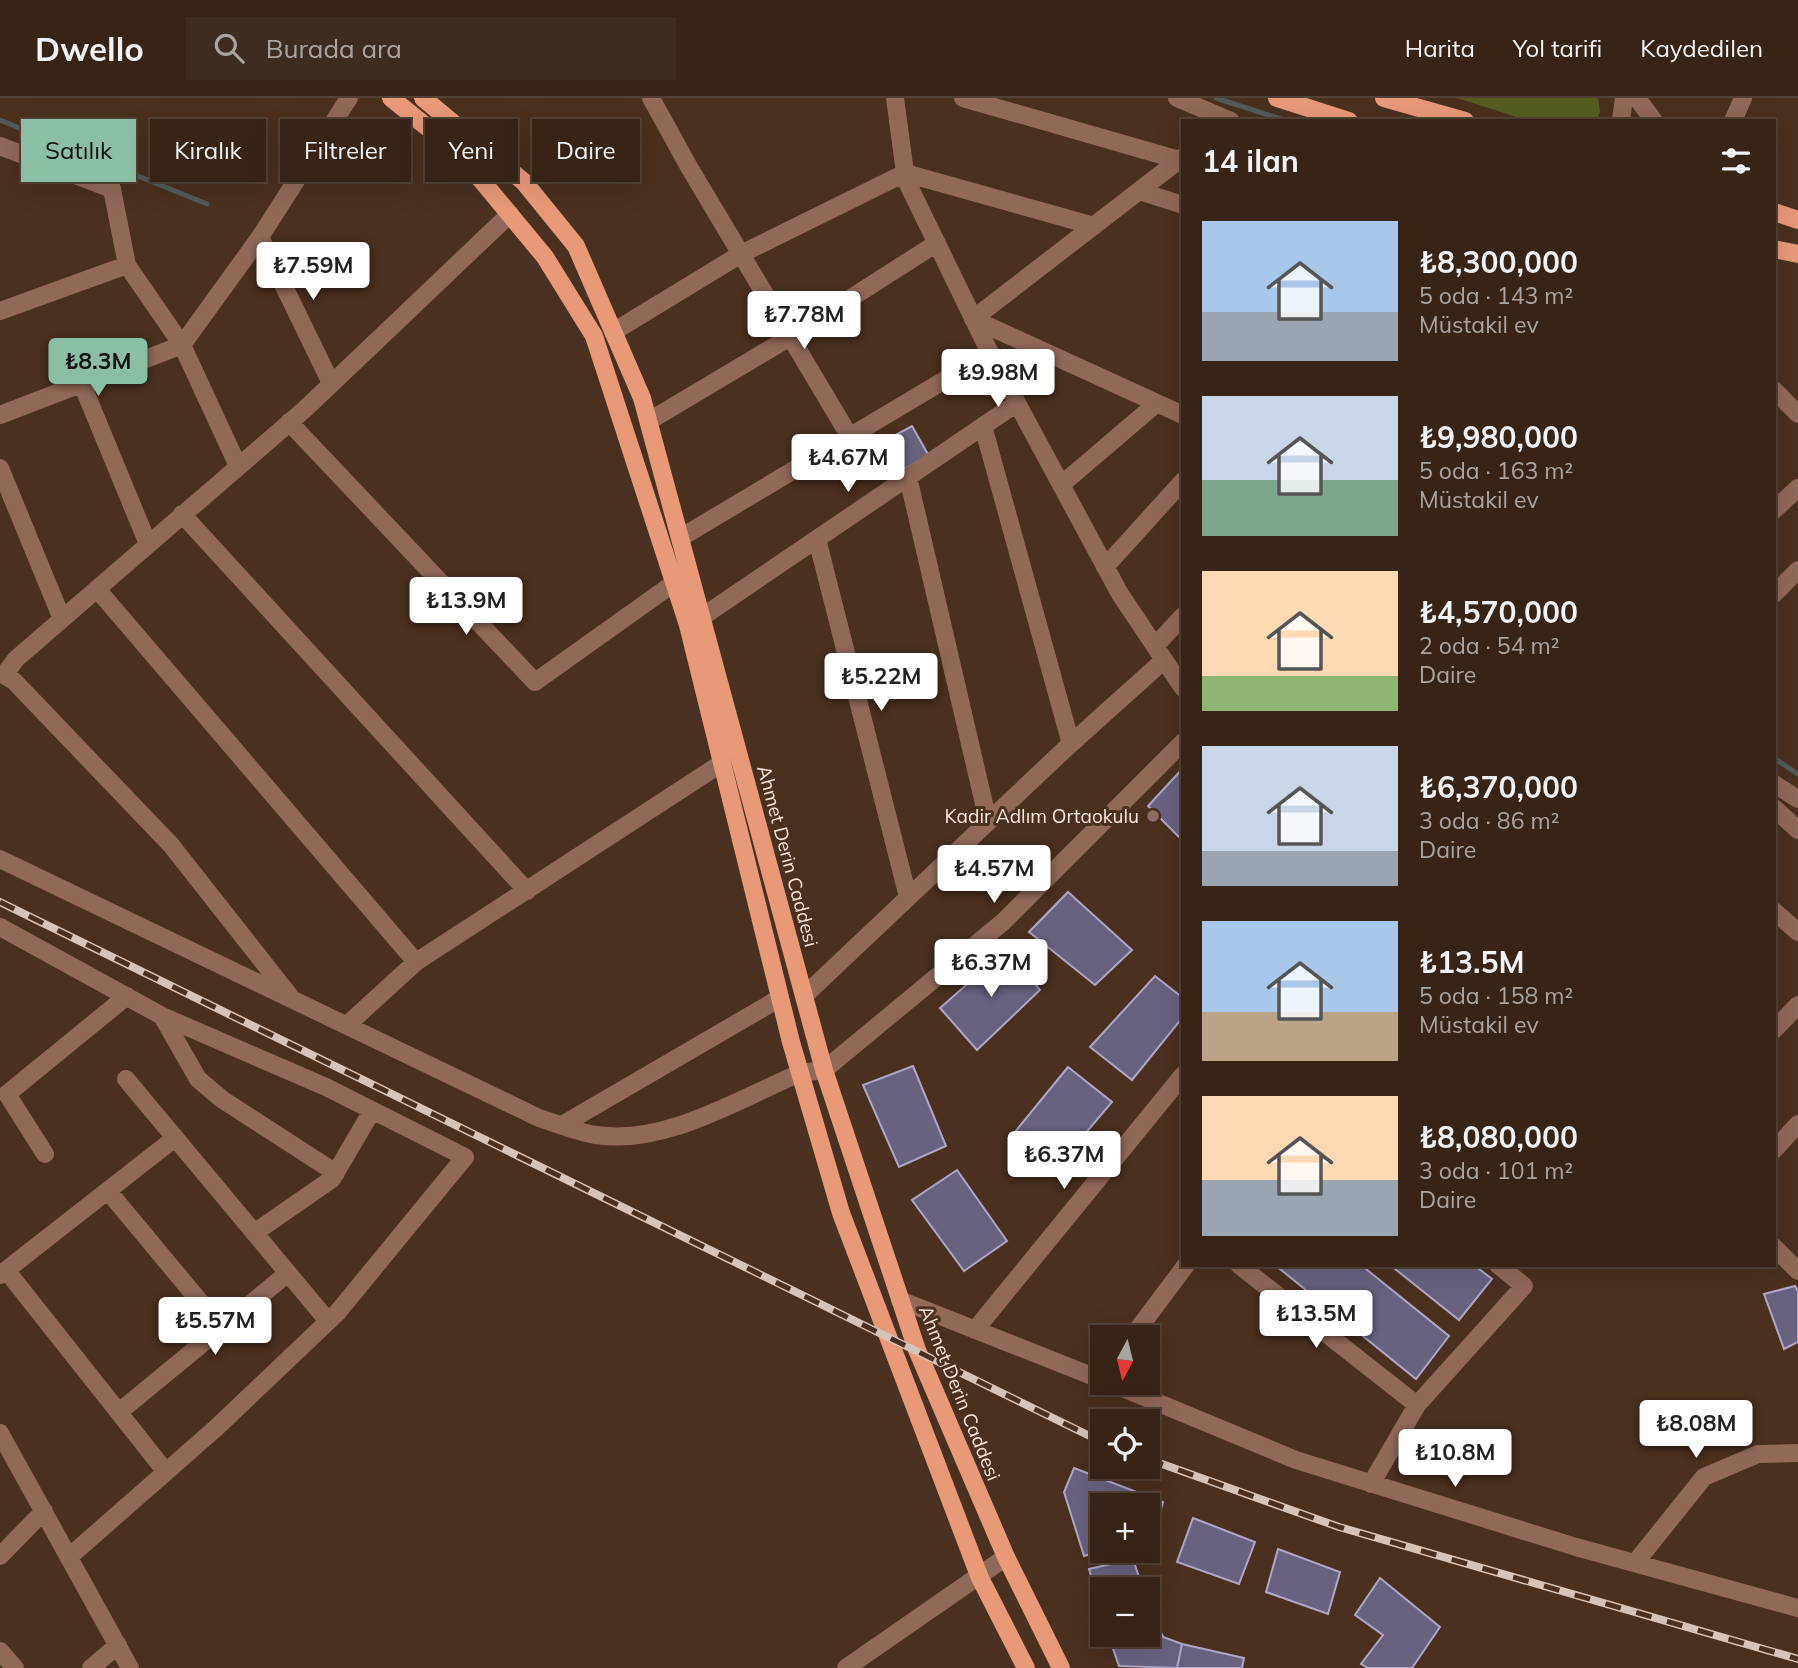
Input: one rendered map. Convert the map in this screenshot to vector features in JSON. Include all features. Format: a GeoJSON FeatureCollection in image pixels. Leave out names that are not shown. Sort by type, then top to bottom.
{"type":"FeatureCollection","features":[{"type":"Feature","properties":{"kind":"main road","name":"Ahmet Derin Caddesi"},"geometry":{"type":"LineString","coordinates":[[391,98],[458,152],[545,257],[594,337],[688,625],[780,998],[841,1213],[980,1578],[1026,1668]]}},
{"type":"Feature","properties":{"kind":"main road","name":"Ahmet Derin Caddesi"},"geometry":{"type":"LineString","coordinates":[[423,98],[524,182],[576,246],[642,398],[824,1070],[917,1350],[1006,1557],[1061,1668]]}},
{"type":"Feature","properties":{"kind":"main road"},"geometry":{"type":"LineString","coordinates":[[1277,98],[1343,119]]}},
{"type":"Feature","properties":{"kind":"main road"},"geometry":{"type":"LineString","coordinates":[[1384,98],[1458,119]]}},
{"type":"Feature","properties":{"kind":"main road"},"geometry":{"type":"LineString","coordinates":[[1776,213],[1798,220]]}},
{"type":"Feature","properties":{"kind":"main road"},"geometry":{"type":"LineString","coordinates":[[1776,249],[1798,254]]}},
{"type":"Feature","properties":{"kind":"street"},"geometry":{"type":"LineString","coordinates":[[0,415],[182,345],[260,237],[349,98]]}},
{"type":"Feature","properties":{"kind":"street"},"geometry":{"type":"LineString","coordinates":[[651,98],[850,437]]}},
{"type":"Feature","properties":{"kind":"street"},"geometry":{"type":"LineString","coordinates":[[895,98],[905,173],[990,354],[1105,568],[1181,685]]}},
{"type":"Feature","properties":{"kind":"street"},"geometry":{"type":"LineString","coordinates":[[963,98],[1181,159]]}},
{"type":"Feature","properties":{"kind":"street"},"geometry":{"type":"LineString","coordinates":[[1177,98],[1226,119]]}},
{"type":"Feature","properties":{"kind":"street"},"geometry":{"type":"LineString","coordinates":[[1620,119],[1624,98]]}},
{"type":"Feature","properties":{"kind":"street"},"geometry":{"type":"LineString","coordinates":[[1637,98],[1653,119]]}},
{"type":"Feature","properties":{"kind":"street"},"geometry":{"type":"LineString","coordinates":[[1734,119],[1742,98]]}},
{"type":"Feature","properties":{"kind":"street"},"geometry":{"type":"LineString","coordinates":[[0,146],[112,189],[127,265],[182,345],[238,466]]}},
{"type":"Feature","properties":{"kind":"street"},"geometry":{"type":"LineString","coordinates":[[973,319],[1181,159]]}},
{"type":"Feature","properties":{"kind":"street"},"geometry":{"type":"LineString","coordinates":[[613,332],[741,254],[905,173],[1094,226]]}},
{"type":"Feature","properties":{"kind":"street"},"geometry":{"type":"LineString","coordinates":[[1139,191],[1181,204]]}},
{"type":"Feature","properties":{"kind":"street"},"geometry":{"type":"LineString","coordinates":[[291,998],[171,845],[14,681],[2,673],[289,422],[510,214]]}},
{"type":"Feature","properties":{"kind":"street"},"geometry":{"type":"LineString","coordinates":[[260,237],[331,383]]}},
{"type":"Feature","properties":{"kind":"street"},"geometry":{"type":"LineString","coordinates":[[649,421],[790,337],[937,243]]}},
{"type":"Feature","properties":{"kind":"street"},"geometry":{"type":"LineString","coordinates":[[0,310],[127,265]]}},
{"type":"Feature","properties":{"kind":"street"},"geometry":{"type":"LineString","coordinates":[[973,319],[1181,414]]}},
{"type":"Feature","properties":{"kind":"street"},"geometry":{"type":"LineString","coordinates":[[680,538],[990,354]]}},
{"type":"Feature","properties":{"kind":"street"},"geometry":{"type":"LineString","coordinates":[[82,384],[148,544]]}},
{"type":"Feature","properties":{"kind":"street"},"geometry":{"type":"LineString","coordinates":[[1776,392],[1798,414]]}},
{"type":"Feature","properties":{"kind":"street"},"geometry":{"type":"LineString","coordinates":[[702,617],[1017,403]]}},
{"type":"Feature","properties":{"kind":"street"},"geometry":{"type":"LineString","coordinates":[[1061,485],[1157,403]]}},
{"type":"Feature","properties":{"kind":"street"},"geometry":{"type":"LineString","coordinates":[[289,422],[535,682],[674,583]]}},
{"type":"Feature","properties":{"kind":"street"},"geometry":{"type":"LineString","coordinates":[[983,426],[1070,744]]}},
{"type":"Feature","properties":{"kind":"street"},"geometry":{"type":"LineString","coordinates":[[0,468],[62,620]]}},
{"type":"Feature","properties":{"kind":"street"},"geometry":{"type":"LineString","coordinates":[[908,477],[988,821]]}},
{"type":"Feature","properties":{"kind":"street"},"geometry":{"type":"LineString","coordinates":[[1105,568],[1181,483]]}},
{"type":"Feature","properties":{"kind":"street"},"geometry":{"type":"LineString","coordinates":[[1776,508],[1798,488]]}},
{"type":"Feature","properties":{"kind":"street"},"geometry":{"type":"LineString","coordinates":[[182,514],[527,891]]}},
{"type":"Feature","properties":{"kind":"street"},"geometry":{"type":"LineString","coordinates":[[817,539],[908,897]]}},
{"type":"Feature","properties":{"kind":"street"},"geometry":{"type":"LineString","coordinates":[[1776,592],[1798,570]]}},
{"type":"Feature","properties":{"kind":"street"},"geometry":{"type":"LineString","coordinates":[[97,589],[416,962]]}},
{"type":"Feature","properties":{"kind":"street"},"geometry":{"type":"LineString","coordinates":[[804,996],[1070,744],[1159,653],[1181,619]]}},
{"type":"Feature","properties":{"kind":"street"},"geometry":{"type":"LineString","coordinates":[[0,859],[539,1118],[607,1136],[632,1137],[666,1131],[800,1073],[824,1070],[1003,922],[1181,744]]}},
{"type":"Feature","properties":{"kind":"street"},"geometry":{"type":"LineString","coordinates":[[347,1025],[416,962],[722,763]]}},
{"type":"Feature","properties":{"kind":"street"},"geometry":{"type":"LineString","coordinates":[[1776,785],[1798,799]]}},
{"type":"Feature","properties":{"kind":"street"},"geometry":{"type":"LineString","coordinates":[[1776,810],[1798,830]]}},
{"type":"Feature","properties":{"kind":"street"},"geometry":{"type":"LineString","coordinates":[[1776,913],[1798,932]]}},
{"type":"Feature","properties":{"kind":"street"},"geometry":{"type":"LineString","coordinates":[[0,927],[162,1016],[372,1111],[465,1157],[328,1321],[166,1472],[69,1557]]}},
{"type":"Feature","properties":{"kind":"street"},"geometry":{"type":"LineString","coordinates":[[45,1154],[7,1094],[127,996]]}},
{"type":"Feature","properties":{"kind":"street"},"geometry":{"type":"LineString","coordinates":[[562,1125],[780,998]]}},
{"type":"Feature","properties":{"kind":"street"},"geometry":{"type":"LineString","coordinates":[[1776,1028],[1798,1005]]}},
{"type":"Feature","properties":{"kind":"street"},"geometry":{"type":"LineString","coordinates":[[162,1016],[198,1079],[223,1100],[336,1173]]}},
{"type":"Feature","properties":{"kind":"street"},"geometry":{"type":"LineString","coordinates":[[975,1330],[1181,1077]]}},
{"type":"Feature","properties":{"kind":"street"},"geometry":{"type":"LineString","coordinates":[[125,1079],[328,1321]]}},
{"type":"Feature","properties":{"kind":"street"},"geometry":{"type":"LineString","coordinates":[[254,1233],[311,1196],[336,1173],[372,1111]]}},
{"type":"Feature","properties":{"kind":"street"},"geometry":{"type":"LineString","coordinates":[[1776,1148],[1798,1124]]}},
{"type":"Feature","properties":{"kind":"street"},"geometry":{"type":"LineString","coordinates":[[166,1472],[3,1272],[175,1138]]}},
{"type":"Feature","properties":{"kind":"street"},"geometry":{"type":"LineString","coordinates":[[107,1191],[221,1327]]}},
{"type":"Feature","properties":{"kind":"street"},"geometry":{"type":"LineString","coordinates":[[1776,1249],[1796,1267]]}},
{"type":"Feature","properties":{"kind":"street"},"geometry":{"type":"LineString","coordinates":[[1141,1325],[1184,1267]]}},
{"type":"Feature","properties":{"kind":"street"},"geometry":{"type":"LineString","coordinates":[[1243,1267],[1417,1405]]}},
{"type":"Feature","properties":{"kind":"street"},"geometry":{"type":"LineString","coordinates":[[1371,1484],[1417,1405],[1524,1286],[1500,1267]]}},
{"type":"Feature","properties":{"kind":"street"},"geometry":{"type":"LineString","coordinates":[[119,1412],[288,1273]]}},
{"type":"Feature","properties":{"kind":"street"},"geometry":{"type":"LineString","coordinates":[[900,1300],[1090,1374]]}},
{"type":"Feature","properties":{"kind":"street"},"geometry":{"type":"LineString","coordinates":[[1141,1395],[1296,1460],[1635,1563],[1798,1608]]}},
{"type":"Feature","properties":{"kind":"street"},"geometry":{"type":"LineString","coordinates":[[0,1433],[130,1668]]}},
{"type":"Feature","properties":{"kind":"street"},"geometry":{"type":"LineString","coordinates":[[1635,1563],[1704,1478],[1758,1454],[1798,1453]]}},
{"type":"Feature","properties":{"kind":"street"},"geometry":{"type":"LineString","coordinates":[[0,1556],[44,1511]]}},
{"type":"Feature","properties":{"kind":"street"},"geometry":{"type":"LineString","coordinates":[[846,1668],[980,1578],[1006,1557]]}},
{"type":"Feature","properties":{"kind":"street"},"geometry":{"type":"LineString","coordinates":[[91,1668],[118,1645]]}},
{"type":"Feature","properties":{"kind":"green space"},"geometry":{"type":"Polygon","coordinates":[[[1457,98],[1598,98],[1600,112],[1597,119],[1523,119],[1457,98]]]}},
{"type":"Feature","properties":{"kind":"building"},"geometry":{"type":"Polygon","coordinates":[[[912,426],[929,456],[889,477],[873,447],[912,426]]]}},
{"type":"Feature","properties":{"kind":"building"},"geometry":{"type":"Polygon","coordinates":[[[1181,770],[1181,839],[1148,806],[1181,770]]]}},
{"type":"Feature","properties":{"kind":"building"},"geometry":{"type":"Polygon","coordinates":[[[1068,892],[1132,950],[1095,985],[1029,932],[1068,892]]]}},
{"type":"Feature","properties":{"kind":"building"},"geometry":{"type":"Polygon","coordinates":[[[1007,949],[1040,990],[977,1050],[940,1008],[1007,949]]]}},
{"type":"Feature","properties":{"kind":"building"},"geometry":{"type":"Polygon","coordinates":[[[1155,976],[1181,996],[1181,1019],[1132,1080],[1090,1047],[1155,976]]]}},
{"type":"Feature","properties":{"kind":"building"},"geometry":{"type":"Polygon","coordinates":[[[913,1066],[946,1146],[899,1167],[863,1085],[913,1066]]]}},
{"type":"Feature","properties":{"kind":"building"},"geometry":{"type":"Polygon","coordinates":[[[1068,1067],[1112,1102],[1051,1174],[1010,1138],[1068,1067]]]}},
{"type":"Feature","properties":{"kind":"building"},"geometry":{"type":"Polygon","coordinates":[[[957,1170],[1007,1241],[964,1271],[912,1200],[957,1170]]]}},
{"type":"Feature","properties":{"kind":"building"},"geometry":{"type":"Polygon","coordinates":[[[1277,1267],[1363,1267],[1449,1336],[1416,1379],[1277,1267]]]}},
{"type":"Feature","properties":{"kind":"building"},"geometry":{"type":"Polygon","coordinates":[[[1393,1267],[1477,1267],[1492,1279],[1459,1320],[1393,1267]]]}},
{"type":"Feature","properties":{"kind":"building"},"geometry":{"type":"Polygon","coordinates":[[[1795,1286],[1798,1291],[1798,1342],[1784,1349],[1764,1294],[1795,1286]]]}},
{"type":"Feature","properties":{"kind":"building"},"geometry":{"type":"Polygon","coordinates":[[[1074,1468],[1090,1474],[1090,1479],[1103,1479],[1139,1493],[1090,1493],[1090,1554],[1084,1556],[1064,1492],[1074,1468]]]}},
{"type":"Feature","properties":{"kind":"building"},"geometry":{"type":"Polygon","coordinates":[[[1193,1518],[1255,1542],[1239,1584],[1177,1562],[1193,1518]]]}},
{"type":"Feature","properties":{"kind":"building"},"geometry":{"type":"Polygon","coordinates":[[[1278,1549],[1340,1572],[1328,1614],[1266,1592],[1278,1549]]]}},
{"type":"Feature","properties":{"kind":"building"},"geometry":{"type":"Polygon","coordinates":[[[1115,1563],[1134,1563],[1139,1577],[1091,1577],[1089,1569],[1115,1563]]]}},
{"type":"Feature","properties":{"kind":"building"},"geometry":{"type":"Polygon","coordinates":[[[1380,1578],[1440,1627],[1412,1668],[1368,1668],[1361,1664],[1383,1635],[1355,1615],[1380,1578]]]}},
{"type":"Feature","properties":{"kind":"building"},"geometry":{"type":"Polygon","coordinates":[[[1160,1630],[1163,1637],[1182,1644],[1177,1668],[1119,1666],[1112,1647],[1160,1647],[1160,1630]]]}},
{"type":"Feature","properties":{"kind":"building"},"geometry":{"type":"Polygon","coordinates":[[[1182,1644],[1244,1658],[1242,1668],[1177,1668],[1182,1644]]]}},
{"type":"Feature","properties":{"kind":"waterway"},"geometry":{"type":"LineString","coordinates":[[1216,98],[1281,119]]}},
{"type":"Feature","properties":{"kind":"waterway"},"geometry":{"type":"LineString","coordinates":[[0,120],[207,204]]}},
{"type":"Feature","properties":{"kind":"waterway"},"geometry":{"type":"LineString","coordinates":[[1776,759],[1798,774]]}},
{"type":"Feature","properties":{"kind":"railway"},"geometry":{"type":"LineString","coordinates":[[0,902],[1090,1436]]}},
{"type":"Feature","properties":{"kind":"railway"},"geometry":{"type":"LineString","coordinates":[[1160,1463],[1339,1527],[1798,1659]]}},
{"type":"Feature","properties":{"kind":"place","name":"Kadir Adlım Ortaokulu"},"geometry":{"type":"Point","coordinates":[1153,816]}}]}
